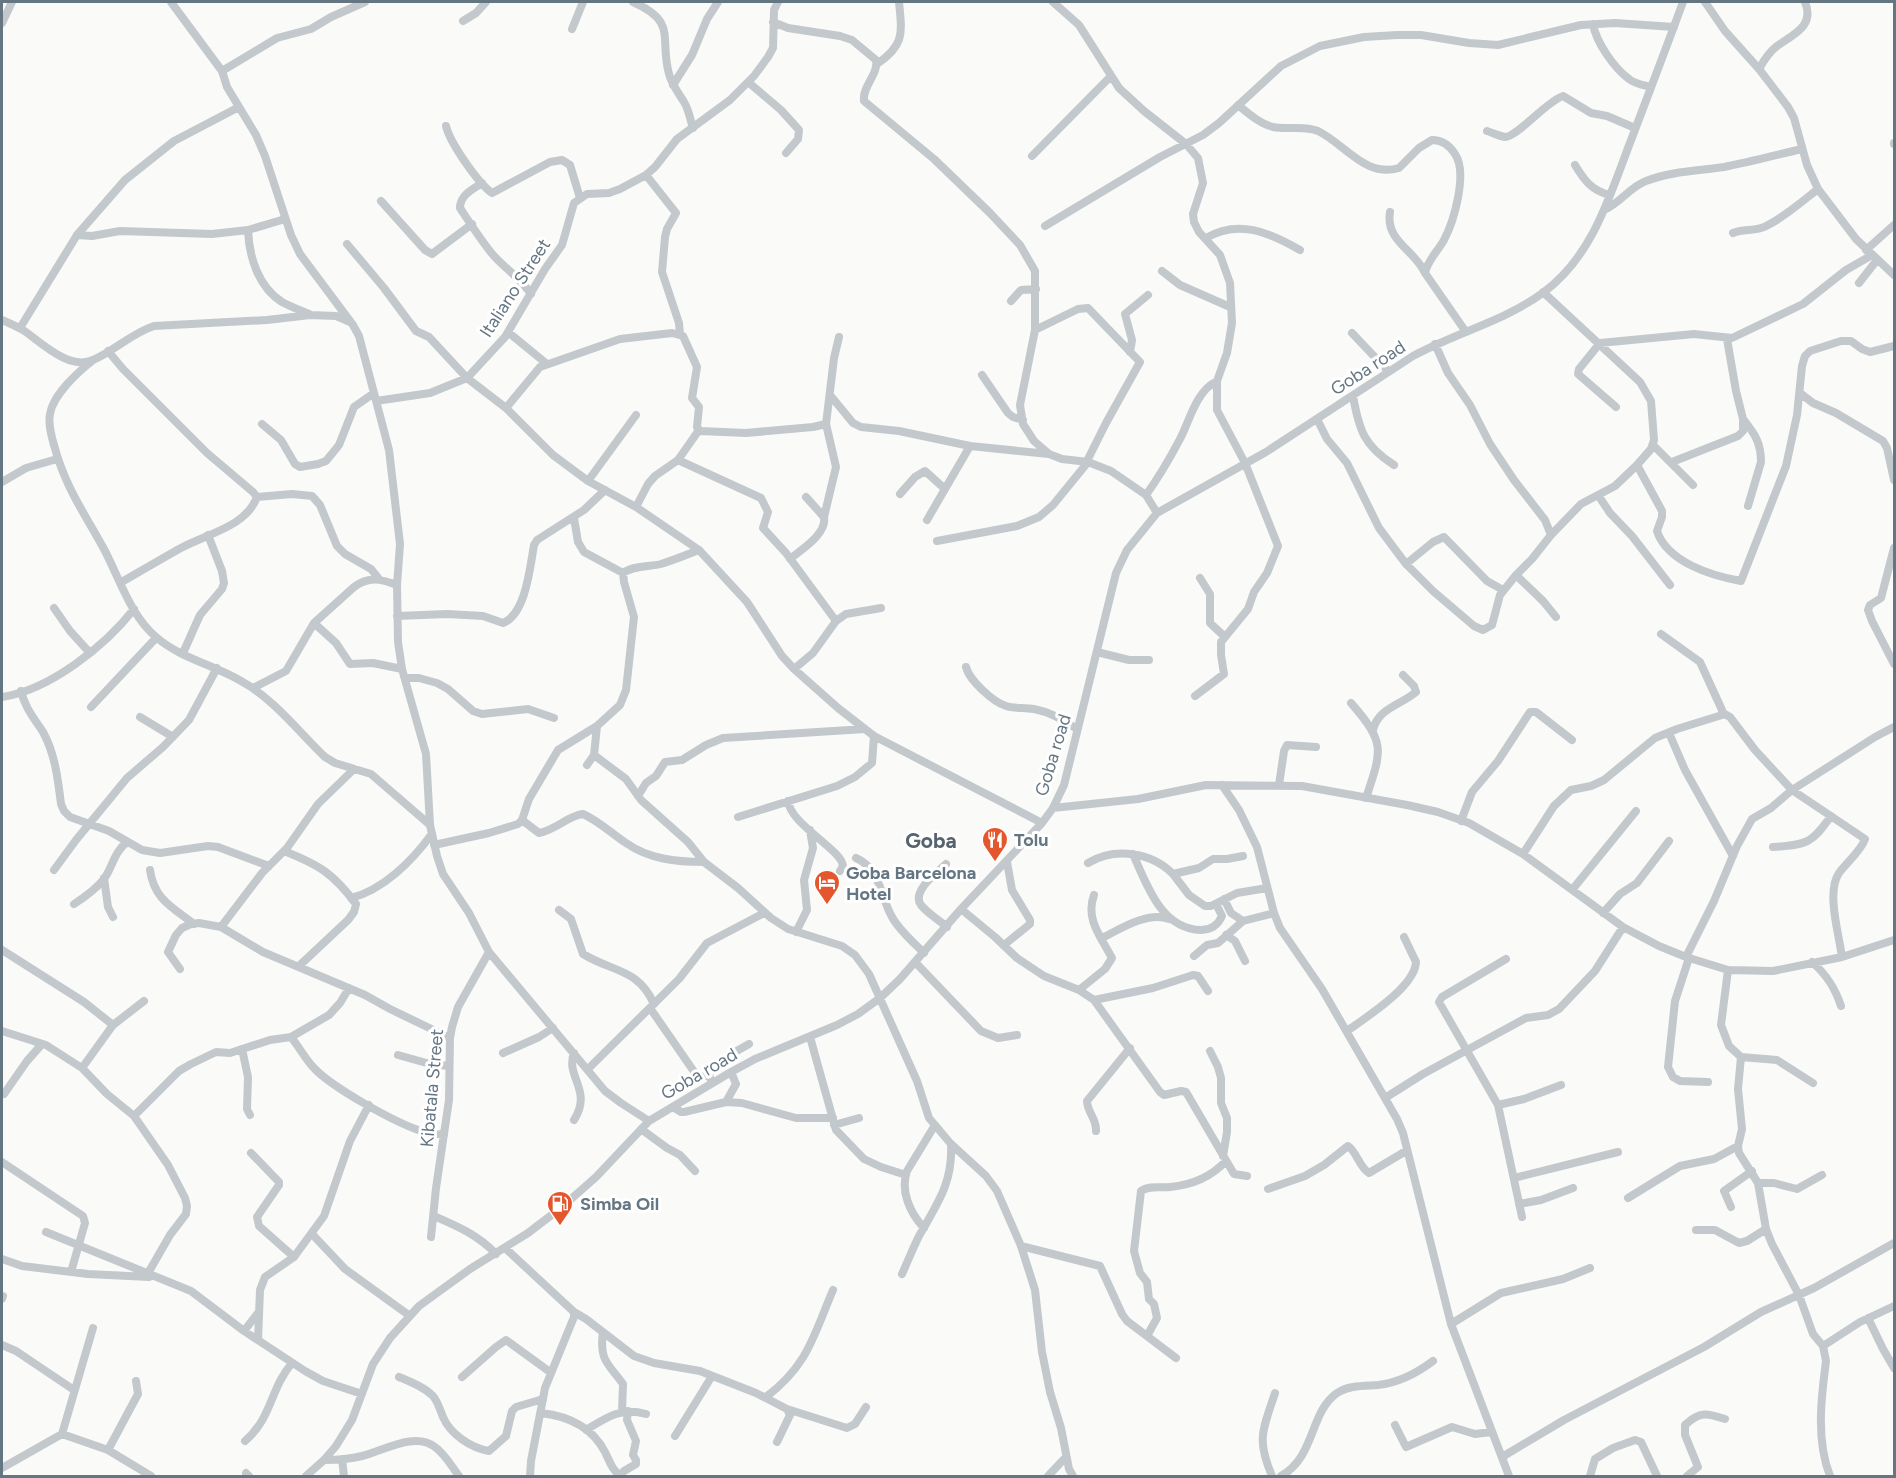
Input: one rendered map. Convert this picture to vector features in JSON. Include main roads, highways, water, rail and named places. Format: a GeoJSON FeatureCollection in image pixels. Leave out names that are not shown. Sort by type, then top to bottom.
{"type":"FeatureCollection","features":[{"type":"Feature","properties":{"kind":"place","name":"Tolu"},"geometry":{"type":"Point","coordinates":[995,863]}},
{"type":"Feature","properties":{"kind":"place","name":"Goba Barcelona Hotel"},"geometry":{"type":"Point","coordinates":[827,906]}},
{"type":"Feature","properties":{"kind":"place","name":"Simba Oil"},"geometry":{"type":"Point","coordinates":[560,1227]}},
{"type":"Feature","properties":{"kind":"district","name":"Goba"},"geometry":{"type":"Point","coordinates":[931,840]}}]}
